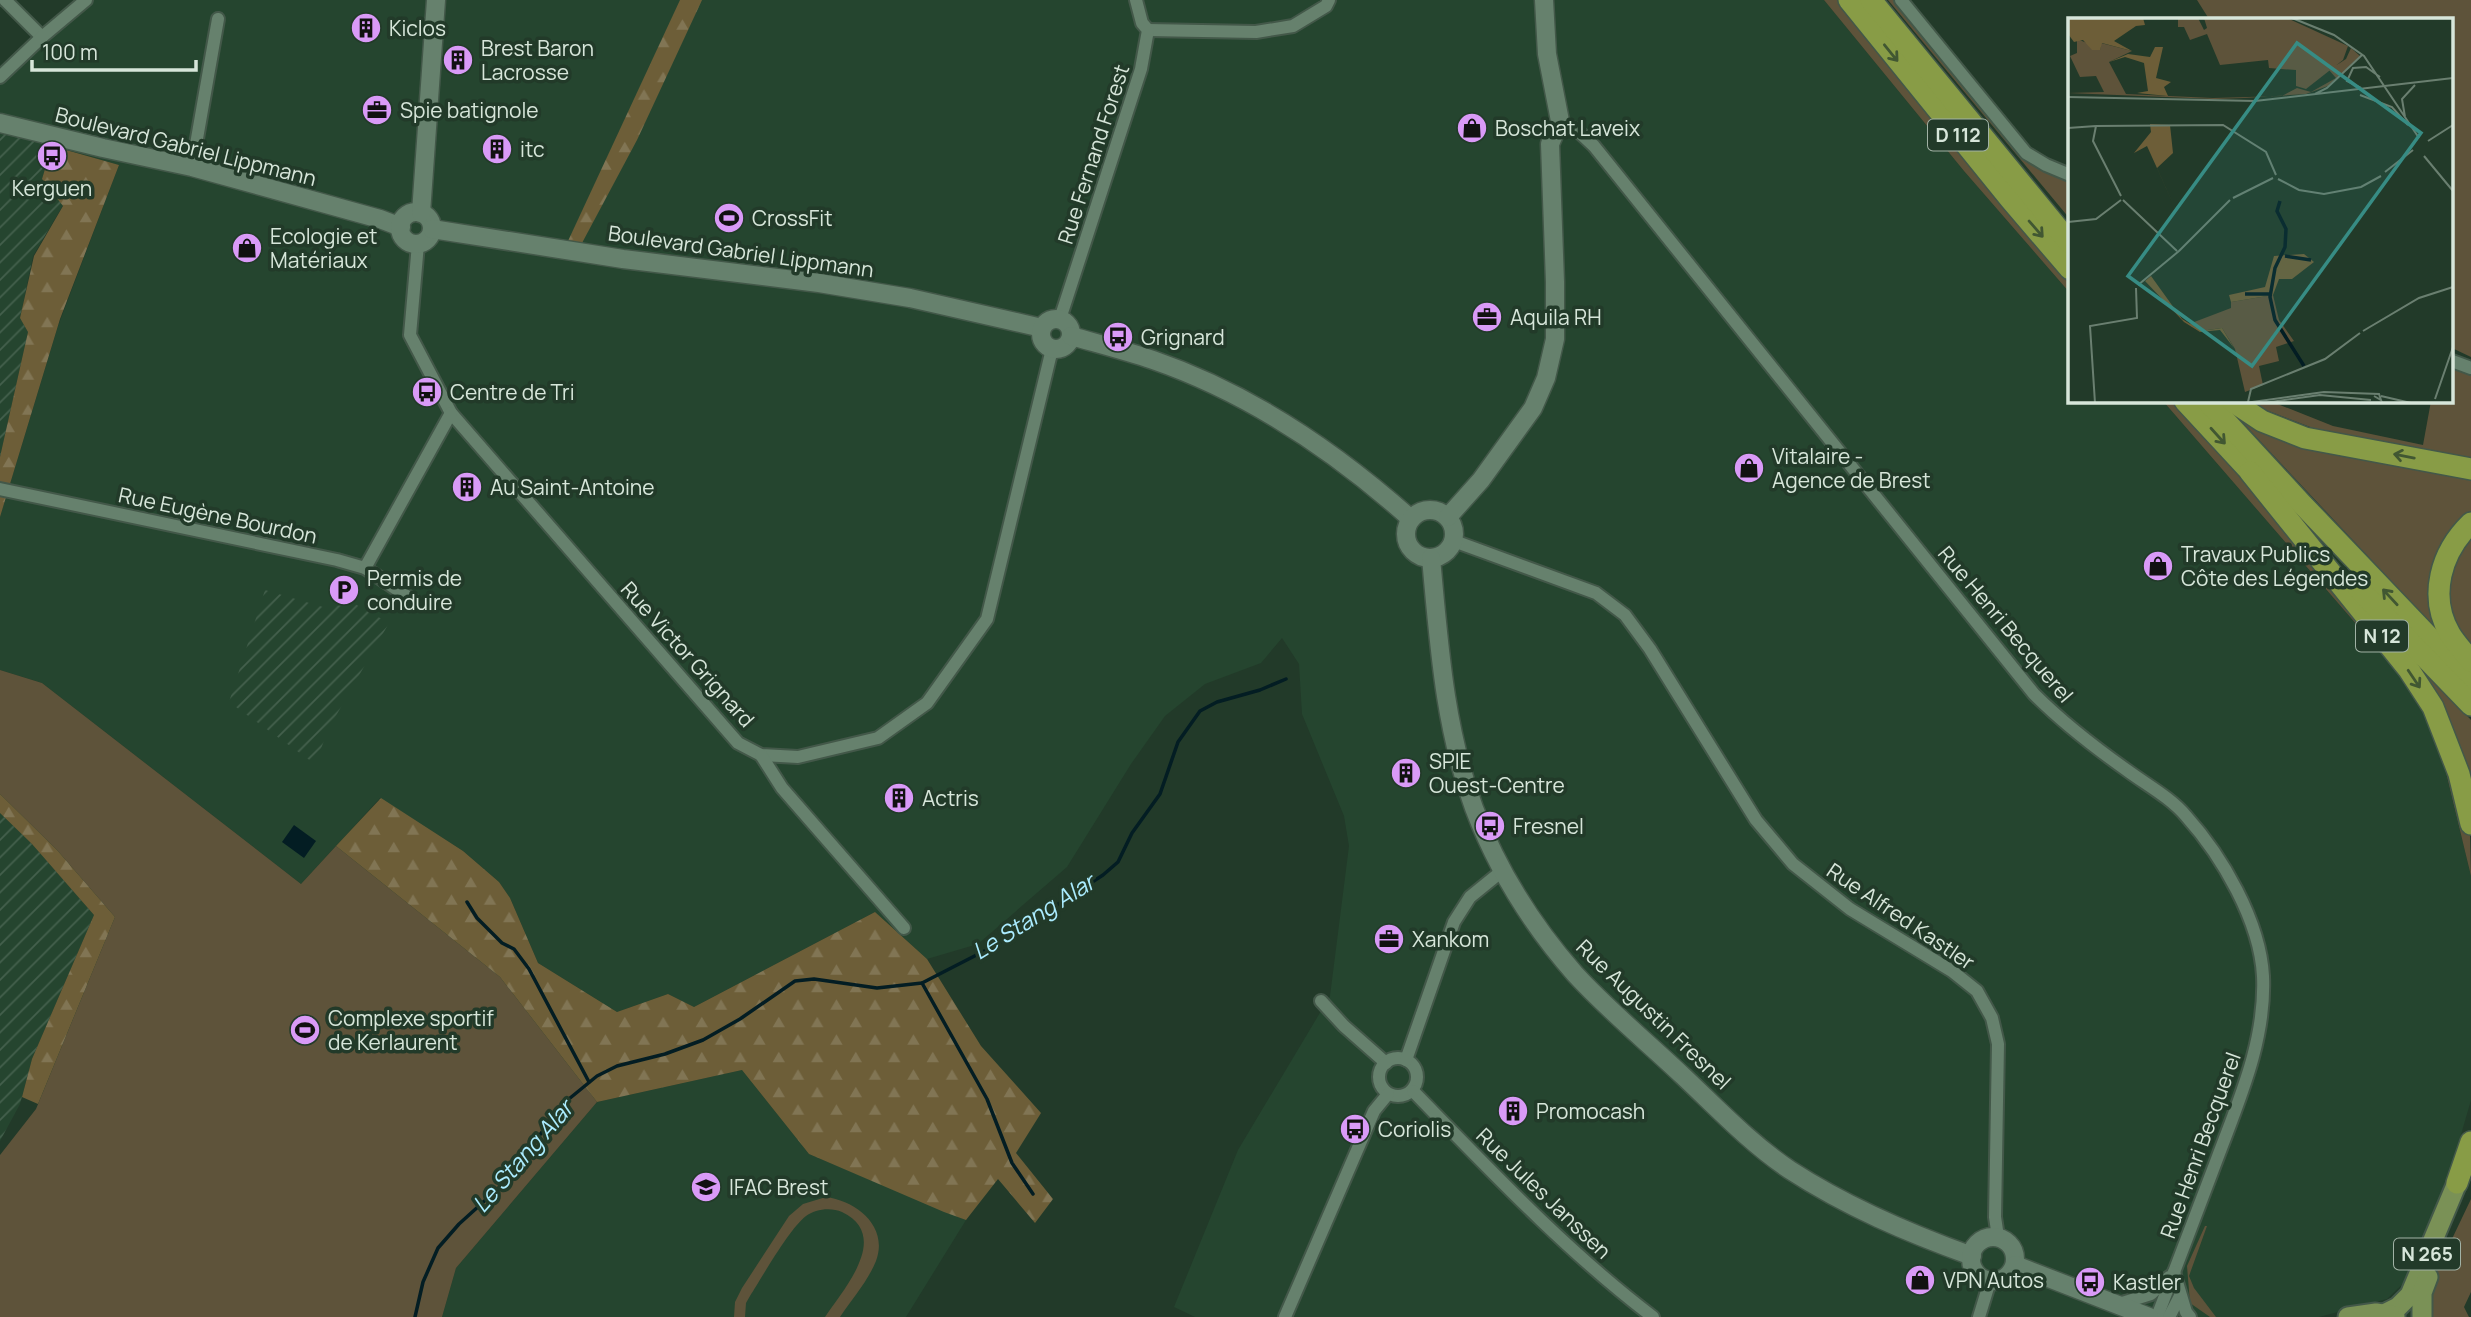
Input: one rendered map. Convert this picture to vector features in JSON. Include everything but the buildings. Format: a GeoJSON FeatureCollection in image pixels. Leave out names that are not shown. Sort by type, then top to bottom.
{"type":"FeatureCollection","features":[{"type":"Feature","properties":{"kind":"highway","name":"D 112"},"geometry":{"type":"LineString","coordinates":[[1849,0],[2068,267]]}},
{"type":"Feature","properties":{"kind":"highway","name":"D 112"},"geometry":{"type":"LineString","coordinates":[[1871,0],[2068,240]]}},
{"type":"Feature","properties":{"kind":"highway"},"geometry":{"type":"LineString","coordinates":[[2186,402],[2250,471]]}},
{"type":"Feature","properties":{"kind":"highway","name":"N 12"},"geometry":{"type":"LineString","coordinates":[[2208,402],[2471,681]]}},
{"type":"Feature","properties":{"kind":"highway"},"geometry":{"type":"LineString","coordinates":[[2234,402],[2262,421],[2305,438],[2471,469]]}},
{"type":"Feature","properties":{"kind":"highway","name":"N 12"},"geometry":{"type":"LineString","coordinates":[[2250,471],[2471,705]]}},
{"type":"Feature","properties":{"kind":"highway","name":"N 12"},"geometry":{"type":"LineString","coordinates":[[2250,471],[2409,670],[2433,707],[2459,774],[2471,824]]}},
{"type":"Feature","properties":{"kind":"highway"},"geometry":{"type":"LineString","coordinates":[[2471,523],[2456,538],[2444,560],[2439,581],[2439,603],[2449,633],[2471,661]]}},
{"type":"Feature","properties":{"kind":"highway"},"geometry":{"type":"LineString","coordinates":[[2465,1177],[2471,1142]]}},
{"type":"Feature","properties":{"kind":"main road","name":"N 265"},"geometry":{"type":"LineString","coordinates":[[2422,1317],[2421,1293],[2465,1177],[2471,1150]]}},
{"type":"Feature","properties":{"kind":"main road","name":"N 265"},"geometry":{"type":"LineString","coordinates":[[2391,1315],[2410,1295],[2465,1177]]}},
{"type":"Feature","properties":{"kind":"main road"},"geometry":{"type":"LineString","coordinates":[[2348,1317],[2356,1314],[2391,1315]]}},
{"type":"Feature","properties":{"kind":"street"},"geometry":{"type":"LineString","coordinates":[[5,0],[41,37]]}},
{"type":"Feature","properties":{"kind":"street"},"geometry":{"type":"LineString","coordinates":[[0,77],[41,37],[86,0]]}},
{"type":"Feature","properties":{"kind":"street"},"geometry":{"type":"LineString","coordinates":[[421,213],[436,0]]}},
{"type":"Feature","properties":{"kind":"street"},"geometry":{"type":"LineString","coordinates":[[1136,0],[1142,23],[1148,30],[1256,32],[1293,26],[1326,6],[1329,0]]}},
{"type":"Feature","properties":{"kind":"street"},"geometry":{"type":"LineString","coordinates":[[1448,517],[1481,480],[1533,408],[1546,378],[1555,339],[1550,144],[1560,121],[1547,54],[1544,0]]}},
{"type":"Feature","properties":{"kind":"street"},"geometry":{"type":"LineString","coordinates":[[1900,0],[2026,153],[2068,174]]}},
{"type":"Feature","properties":{"kind":"street"},"geometry":{"type":"LineString","coordinates":[[192,167],[218,19]]}},
{"type":"Feature","properties":{"kind":"street","name":"Rue Fernand Forest"},"geometry":{"type":"LineString","coordinates":[[1060,319],[1141,69],[1148,30]]}},
{"type":"Feature","properties":{"kind":"street","name":"Rue Henri Becquerel"},"geometry":{"type":"LineString","coordinates":[[1560,121],[1578,131],[1594,146],[2034,694],[2084,740],[2185,815],[2217,855],[2239,892],[2254,934],[2263,973],[2262,1015],[2253,1057],[2238,1102],[2157,1317]]}},
{"type":"Feature","properties":{"kind":"street","name":"Boulevard Gabriel Lippmann"},"geometry":{"type":"LineString","coordinates":[[0,123],[192,167],[380,219],[401,228]]}},
{"type":"Feature","properties":{"kind":"street"},"geometry":{"type":"LineString","coordinates":[[421,213],[429,219],[432,229],[429,237],[413,244],[404,238],[401,228],[407,215],[421,213]]}},
{"type":"Feature","properties":{"kind":"street","name":"Boulevard Gabriel Lippmann"},"geometry":{"type":"LineString","coordinates":[[432,229],[623,259],[832,285],[910,298],[1042,328]]}},
{"type":"Feature","properties":{"kind":"street","name":"Rue Victor Grignard"},"geometry":{"type":"LineString","coordinates":[[418,244],[410,335],[451,413],[738,743],[761,755],[798,757],[878,738],[927,704],[987,619],[1052,349]]}},
{"type":"Feature","properties":{"kind":"street"},"geometry":{"type":"LineString","coordinates":[[1060,319],[1070,327],[1071,336],[1067,345],[1052,349],[1044,343],[1042,328],[1047,321],[1060,319]]}},
{"type":"Feature","properties":{"kind":"street"},"geometry":{"type":"LineString","coordinates":[[1071,336],[1156,361],[1236,397],[1331,452],[1411,519]]}},
{"type":"Feature","properties":{"kind":"street"},"geometry":{"type":"LineString","coordinates":[[2454,361],[2471,368]]}},
{"type":"Feature","properties":{"kind":"street"},"geometry":{"type":"LineString","coordinates":[[365,568],[451,413]]}},
{"type":"Feature","properties":{"kind":"street","name":"Rue Eugène Bourdon"},"geometry":{"type":"LineString","coordinates":[[0,489],[337,560],[365,568],[417,603]]}},
{"type":"Feature","properties":{"kind":"street"},"geometry":{"type":"LineString","coordinates":[[1428,509],[1448,517],[1454,528],[1454,541],[1445,553],[1431,558],[1416,554],[1407,541],[1407,526],[1411,519],[1428,509]]}},
{"type":"Feature","properties":{"kind":"street","name":"Rue Alfred Kastler"},"geometry":{"type":"LineString","coordinates":[[1454,541],[1596,593],[1625,615],[1650,649],[1756,820],[1793,864],[1850,909],[1952,971],[1977,991],[1992,1018],[1998,1044],[1995,1217],[1998,1237]]}},
{"type":"Feature","properties":{"kind":"street","name":"Rue Augustin Fresnel"},"geometry":{"type":"LineString","coordinates":[[1431,558],[1448,719],[1457,759],[1474,808],[1502,871],[1534,921],[1577,976],[1760,1147],[1789,1169],[1858,1209],[1895,1227],[1972,1256]]}},
{"type":"Feature","properties":{"kind":"street"},"geometry":{"type":"LineString","coordinates":[[761,755],[782,788],[904,928]]}},
{"type":"Feature","properties":{"kind":"street"},"geometry":{"type":"LineString","coordinates":[[1406,1060],[1454,922],[1470,897],[1502,871]]}},
{"type":"Feature","properties":{"kind":"street"},"geometry":{"type":"LineString","coordinates":[[1321,1000],[1344,1026],[1386,1063]]}},
{"type":"Feature","properties":{"kind":"street"},"geometry":{"type":"LineString","coordinates":[[1399,1058],[1406,1060],[1416,1070],[1417,1084],[1413,1091],[1405,1096],[1388,1094],[1383,1089],[1379,1075],[1386,1063],[1399,1058]]}},
{"type":"Feature","properties":{"kind":"street","name":"Rue Jules Janssen"},"geometry":{"type":"LineString","coordinates":[[1413,1091],[1512,1192],[1621,1293],[1653,1317]]}},
{"type":"Feature","properties":{"kind":"street"},"geometry":{"type":"LineString","coordinates":[[1285,1317],[1374,1111],[1388,1094]]}},
{"type":"Feature","properties":{"kind":"street"},"geometry":{"type":"LineString","coordinates":[[1998,1237],[2012,1248],[2015,1265],[2005,1278],[1990,1281],[1976,1272],[1972,1256],[1974,1249],[1984,1239],[1998,1237]]}},
{"type":"Feature","properties":{"kind":"street"},"geometry":{"type":"LineString","coordinates":[[2015,1265],[2149,1317]]}},
{"type":"Feature","properties":{"kind":"street","name":"Rue Henri Becquerel"},"geometry":{"type":"LineString","coordinates":[[2174,1272],[2180,1296],[2190,1317]]}},
{"type":"Feature","properties":{"kind":"street","name":"Rue Henri Becquerel"},"geometry":{"type":"LineString","coordinates":[[2118,1305],[2151,1294],[2163,1286],[2174,1272]]}},
{"type":"Feature","properties":{"kind":"street"},"geometry":{"type":"LineString","coordinates":[[1979,1317],[1990,1281]]}},
{"type":"Feature","properties":{"kind":"street"},"geometry":{"type":"LineString","coordinates":[[2169,1317],[2180,1296]]}},
{"type":"Feature","properties":{"kind":"shaded area"},"geometry":{"type":"Polygon","coordinates":[[[75,0],[1824,0],[1964,171],[2068,291],[2068,402],[2164,402],[2396,670],[2437,735],[2471,876],[2471,1100],[2456,1152],[2413,1274],[2387,1299],[2319,1317],[1195,1317],[1174,1307],[1238,1150],[1330,996],[1349,846],[1344,816],[1302,714],[1299,664],[1282,638],[1261,663],[1205,684],[1165,716],[1131,764],[1067,867],[978,944],[927,959],[875,912],[694,1007],[668,994],[617,1012],[538,963],[510,898],[499,882],[463,851],[380,798],[301,884],[42,683],[0,670],[0,517],[58,326],[119,165],[52,146],[0,124],[0,81],[75,0]]]}},
{"type":"Feature","properties":{"kind":"shaded area"},"geometry":{"type":"Polygon","coordinates":[[[1824,0],[1837,0],[2068,283],[2068,291],[1964,171],[1824,0]]]}},
{"type":"Feature","properties":{"kind":"shaded area"},"geometry":{"type":"Polygon","coordinates":[[[1888,0],[1896,0],[2029,163],[2068,178],[2068,217],[1888,0]]]}},
{"type":"Feature","properties":{"kind":"shaded area"},"geometry":{"type":"Polygon","coordinates":[[[2197,0],[2471,0],[2471,357],[2454,349],[2454,18],[2208,18],[2197,0]]]}},
{"type":"Feature","properties":{"kind":"shaded area"},"geometry":{"type":"Polygon","coordinates":[[[0,124],[52,146],[42,179],[63,205],[33,256],[20,318],[28,332],[0,457],[0,124]]]}},
{"type":"Feature","properties":{"kind":"shaded area"},"geometry":{"type":"Polygon","coordinates":[[[2454,366],[2471,372],[2471,459],[2323,432],[2258,407],[2252,402],[2273,402],[2333,426],[2423,445],[2431,402],[2454,402],[2454,366]]]}},
{"type":"Feature","properties":{"kind":"shaded area"},"geometry":{"type":"Polygon","coordinates":[[[2164,402],[2173,402],[2246,483],[2429,707],[2470,832],[2471,876],[2437,735],[2396,670],[2164,402]]]}},
{"type":"Feature","properties":{"kind":"shaded area"},"geometry":{"type":"Polygon","coordinates":[[[2247,420],[2471,475],[2471,516],[2464,520],[2437,630],[2243,423],[2247,420]]]}},
{"type":"Feature","properties":{"kind":"shaded area"},"geometry":{"type":"Polygon","coordinates":[[[2471,536],[2471,648],[2455,621],[2449,592],[2454,563],[2471,536]]]}},
{"type":"Feature","properties":{"kind":"shaded area"},"geometry":{"type":"Polygon","coordinates":[[[265,590],[323,607],[355,604],[389,623],[329,728],[315,764],[229,702],[265,590]]]}},
{"type":"Feature","properties":{"kind":"shaded area"},"geometry":{"type":"Polygon","coordinates":[[[2411,657],[2471,720],[2471,801],[2411,657]]]}},
{"type":"Feature","properties":{"kind":"shaded area","name":"Complexe sportif de Kerlaurent"},"geometry":{"type":"Polygon","coordinates":[[[0,670],[42,683],[301,884],[336,846],[500,977],[597,1102],[456,1268],[442,1317],[0,1317],[0,1155],[36,1109],[115,917],[57,850],[0,794],[0,670]]]}},
{"type":"Feature","properties":{"kind":"shaded area"},"geometry":{"type":"Polygon","coordinates":[[[0,813],[32,844],[94,915],[32,1059],[20,1104],[0,1141],[0,813]]]}},
{"type":"Feature","properties":{"kind":"shaded area","name":"IFAC Brest"},"geometry":{"type":"Polygon","coordinates":[[[742,1070],[809,1154],[966,1220],[906,1317],[442,1317],[456,1268],[597,1102],[742,1070]]]}},
{"type":"Feature","properties":{"kind":"shaded area"},"geometry":{"type":"Polygon","coordinates":[[[826,1197],[837,1199],[858,1210],[874,1226],[878,1237],[879,1248],[873,1268],[840,1317],[825,1317],[859,1263],[863,1235],[856,1222],[838,1210],[828,1209],[818,1210],[799,1222],[776,1253],[746,1303],[745,1317],[734,1317],[735,1302],[742,1288],[789,1216],[803,1204],[826,1197]]]}},
{"type":"Feature","properties":{"kind":"shaded area"},"geometry":{"type":"Polygon","coordinates":[[[2471,1199],[2471,1292],[2464,1307],[2469,1317],[2432,1317],[2432,1281],[2471,1199]]]}},
{"type":"Feature","properties":{"kind":"shaded area"},"geometry":{"type":"Polygon","coordinates":[[[2205,1226],[2189,1276],[2194,1288],[2216,1317],[2210,1317],[2190,1303],[2187,1266],[2205,1226]]]}},
{"type":"Feature","properties":{"kind":"green space"},"geometry":{"type":"Polygon","coordinates":[[[680,0],[702,0],[637,140],[582,243],[568,241],[680,0]]]}},
{"type":"Feature","properties":{"kind":"green space"},"geometry":{"type":"Polygon","coordinates":[[[52,146],[119,165],[60,319],[0,517],[0,457],[28,332],[20,318],[34,256],[63,206],[42,179],[52,146]]]}},
{"type":"Feature","properties":{"kind":"green space"},"geometry":{"type":"Polygon","coordinates":[[[0,794],[57,850],[115,917],[38,1104],[22,1097],[32,1059],[94,915],[32,844],[0,813],[0,794]]]}},
{"type":"Feature","properties":{"kind":"green space"},"geometry":{"type":"Polygon","coordinates":[[[381,798],[463,851],[499,882],[510,898],[538,963],[617,1012],[668,994],[694,1007],[875,912],[927,959],[981,1046],[1041,1113],[1016,1153],[1053,1199],[1035,1223],[998,1179],[966,1220],[944,1212],[809,1154],[742,1070],[597,1102],[500,977],[336,846],[381,798]]]}},
{"type":"Feature","properties":{"kind":"water"},"geometry":{"type":"Polygon","coordinates":[[[294,825],[316,841],[304,858],[282,842],[294,825]]]}},
{"type":"Feature","properties":{"kind":"waterway","name":"Le Stang Alar"},"geometry":{"type":"LineString","coordinates":[[415,1317],[423,1282],[438,1248],[459,1224],[501,1186],[564,1103],[597,1076],[617,1066],[665,1054],[703,1040],[740,1019],[795,981],[814,979],[877,988],[922,983],[994,946],[1103,875],[1118,862],[1132,833],[1160,794],[1178,742],[1200,711],[1217,702],[1260,690],[1286,679]]}},
{"type":"Feature","properties":{"kind":"waterway"},"geometry":{"type":"LineString","coordinates":[[467,902],[477,918],[502,943],[514,949],[529,969],[589,1082]]}},
{"type":"Feature","properties":{"kind":"waterway"},"geometry":{"type":"LineString","coordinates":[[922,983],[987,1099],[1012,1163],[1033,1194]]}},
{"type":"Feature","properties":{"kind":"place","name":"Kiclos"},"geometry":{"type":"Point","coordinates":[366,28]}},
{"type":"Feature","properties":{"kind":"place","name":"Brest Baron Lacrosse"},"geometry":{"type":"Point","coordinates":[458,60]}},
{"type":"Feature","properties":{"kind":"place","name":"Spie batignole"},"geometry":{"type":"Point","coordinates":[377,110]}},
{"type":"Feature","properties":{"kind":"place","name":"Boschat Laveix"},"geometry":{"type":"Point","coordinates":[1472,128]}},
{"type":"Feature","properties":{"kind":"place","name":"itc"},"geometry":{"type":"Point","coordinates":[497,149]}},
{"type":"Feature","properties":{"kind":"place","name":"Kerguen"},"geometry":{"type":"Point","coordinates":[52,156]}},
{"type":"Feature","properties":{"kind":"place","name":"CrossFit"},"geometry":{"type":"Point","coordinates":[729,218]}},
{"type":"Feature","properties":{"kind":"place","name":"Ecologie et Matériaux"},"geometry":{"type":"Point","coordinates":[247,248]}},
{"type":"Feature","properties":{"kind":"place","name":"Aquila RH"},"geometry":{"type":"Point","coordinates":[1487,317]}},
{"type":"Feature","properties":{"kind":"place","name":"Grignard"},"geometry":{"type":"Point","coordinates":[1118,337]}},
{"type":"Feature","properties":{"kind":"place","name":"Centre de Tri"},"geometry":{"type":"Point","coordinates":[427,392]}},
{"type":"Feature","properties":{"kind":"place","name":"Vitalaire - Agence de Brest"},"geometry":{"type":"Point","coordinates":[1749,468]}},
{"type":"Feature","properties":{"kind":"place","name":"Au Saint-Antoine"},"geometry":{"type":"Point","coordinates":[467,487]}},
{"type":"Feature","properties":{"kind":"place","name":"Travaux Publics Côte des Légendes"},"geometry":{"type":"Point","coordinates":[2158,566]}},
{"type":"Feature","properties":{"kind":"place","name":"Permis de conduire"},"geometry":{"type":"Point","coordinates":[344,590]}},
{"type":"Feature","properties":{"kind":"place","name":"SPIE Ouest-Centre"},"geometry":{"type":"Point","coordinates":[1406,773]}},
{"type":"Feature","properties":{"kind":"place","name":"Actris"},"geometry":{"type":"Point","coordinates":[899,798]}},
{"type":"Feature","properties":{"kind":"place","name":"Fresnel"},"geometry":{"type":"Point","coordinates":[1490,826]}},
{"type":"Feature","properties":{"kind":"place","name":"Xankom"},"geometry":{"type":"Point","coordinates":[1389,939]}},
{"type":"Feature","properties":{"kind":"place","name":"Complexe sportif de Kerlaurent"},"geometry":{"type":"Point","coordinates":[305,1030]}},
{"type":"Feature","properties":{"kind":"place","name":"Promocash"},"geometry":{"type":"Point","coordinates":[1513,1111]}},
{"type":"Feature","properties":{"kind":"place","name":"Coriolis"},"geometry":{"type":"Point","coordinates":[1355,1129]}},
{"type":"Feature","properties":{"kind":"place","name":"IFAC Brest"},"geometry":{"type":"Point","coordinates":[706,1187]}},
{"type":"Feature","properties":{"kind":"place","name":"VPN Autos"},"geometry":{"type":"Point","coordinates":[1920,1280]}},
{"type":"Feature","properties":{"kind":"place","name":"Kastler"},"geometry":{"type":"Point","coordinates":[2090,1282]}}]}
